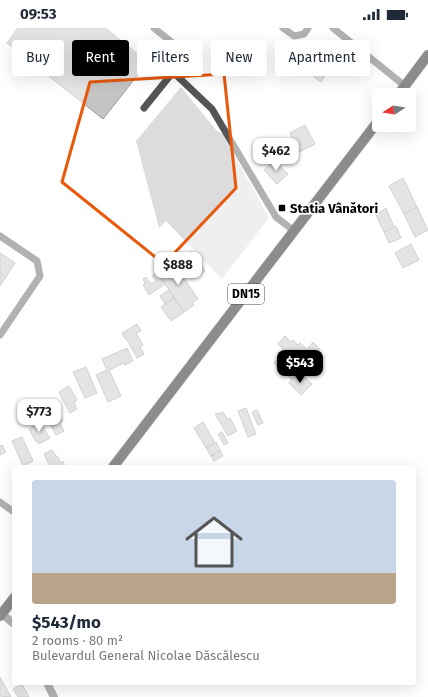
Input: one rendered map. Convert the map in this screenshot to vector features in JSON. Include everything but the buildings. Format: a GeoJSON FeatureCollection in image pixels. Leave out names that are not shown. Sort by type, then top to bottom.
{"type":"FeatureCollection","features":[{"type":"Feature","properties":{"kind":"main road"},"geometry":{"type":"LineString","coordinates":[[405,86],[428,55]]}},
{"type":"Feature","properties":{"kind":"main road","name":"DN15"},"geometry":{"type":"LineString","coordinates":[[115,465],[372,129]]}},
{"type":"Feature","properties":{"kind":"main road"},"geometry":{"type":"LineString","coordinates":[[1,615],[12,601]]}},
{"type":"Feature","properties":{"kind":"street"},"geometry":{"type":"LineString","coordinates":[[1,615],[12,623]]}},
{"type":"Feature","properties":{"kind":"street"},"geometry":{"type":"LineString","coordinates":[[48,685],[54,697]]}},
{"type":"Feature","properties":{"kind":"lane"},"geometry":{"type":"LineString","coordinates":[[154,28],[169,40]]}},
{"type":"Feature","properties":{"kind":"lane"},"geometry":{"type":"LineString","coordinates":[[283,28],[294,36],[304,34],[308,28]]}},
{"type":"Feature","properties":{"kind":"lane"},"geometry":{"type":"LineString","coordinates":[[333,28],[405,86]]}},
{"type":"Feature","properties":{"kind":"lane"},"geometry":{"type":"LineString","coordinates":[[144,108],[170,76]]}},
{"type":"Feature","properties":{"kind":"lane"},"geometry":{"type":"LineString","coordinates":[[177,76],[212,109],[276,217],[294,231]]}},
{"type":"Feature","properties":{"kind":"lane"},"geometry":{"type":"LineString","coordinates":[[0,236],[37,261],[40,276],[0,335]]}},
{"type":"Feature","properties":{"kind":"lane"},"geometry":{"type":"LineString","coordinates":[[0,502],[12,511]]}},
{"type":"Feature","properties":{"kind":"highlighted area"},"geometry":{"type":"Polygon","coordinates":[[[224,74],[236,188],[164,264],[62,182],[90,82],[224,74]]]}},
{"type":"Feature","properties":{"kind":"shaded area"},"geometry":{"type":"Polygon","coordinates":[[[181,87],[217,131],[223,134],[269,218],[222,279],[166,221],[159,228],[136,141],[181,87]]]}},
{"type":"Feature","properties":{"kind":"place","name":"Statia Vânători"},"geometry":{"type":"Point","coordinates":[282,208]}}]}
